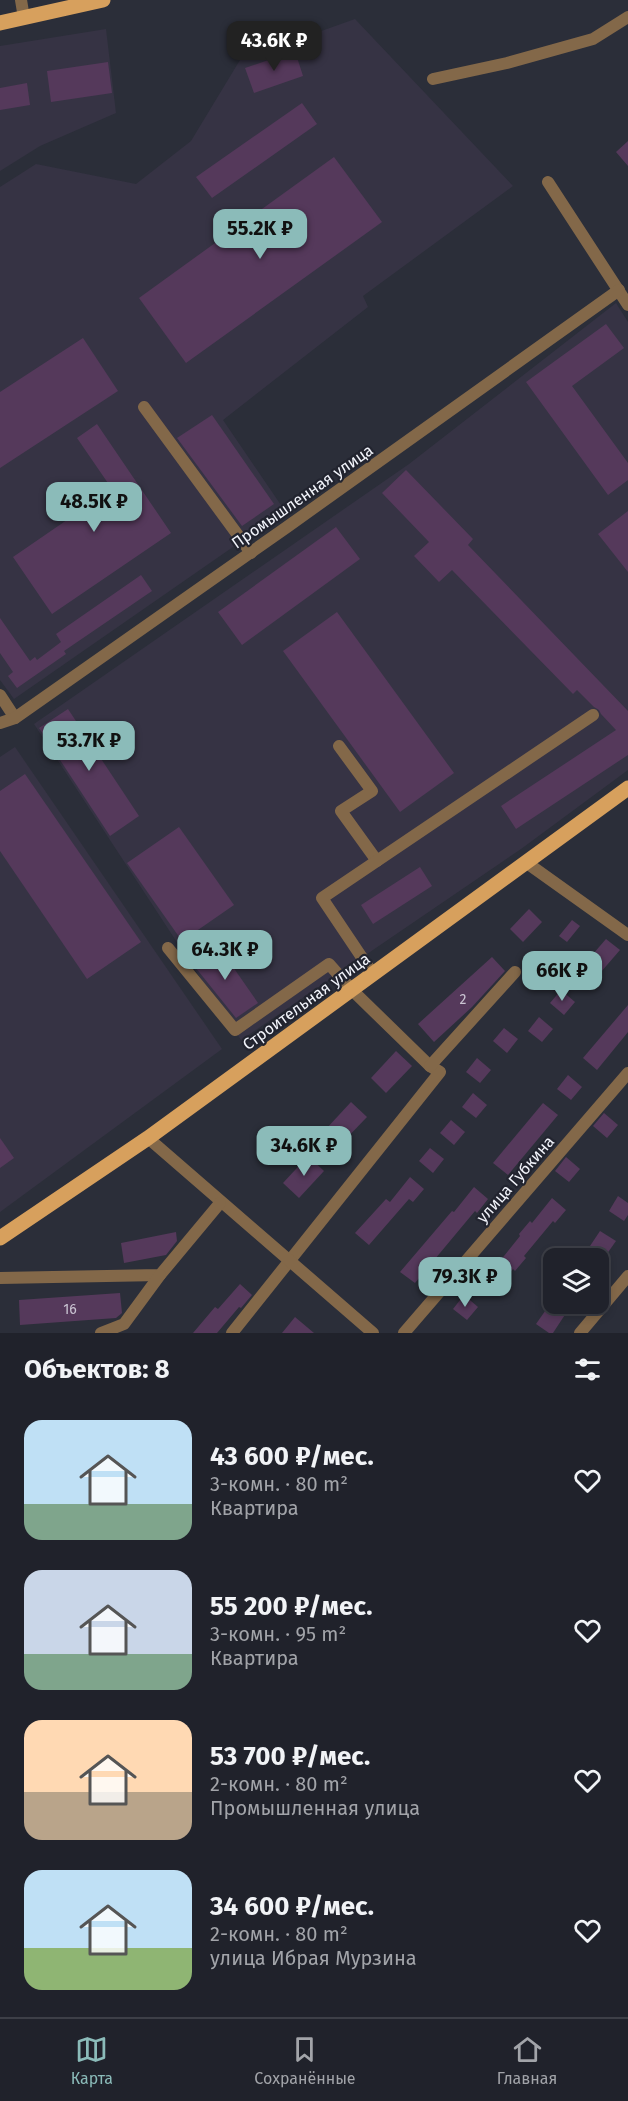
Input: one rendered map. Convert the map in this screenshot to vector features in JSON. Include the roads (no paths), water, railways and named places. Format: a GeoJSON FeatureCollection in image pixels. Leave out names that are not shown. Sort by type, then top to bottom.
{"type":"FeatureCollection","features":[{"type":"Feature","properties":{"kind":"main road"},"geometry":{"type":"LineString","coordinates":[[0,23],[103,0]]}},
{"type":"Feature","properties":{"kind":"main road","name":"Строительная улица"},"geometry":{"type":"LineString","coordinates":[[0,1238],[148,1138],[628,788]]}},
{"type":"Feature","properties":{"kind":"street"},"geometry":{"type":"LineString","coordinates":[[21,0],[24,18]]}},
{"type":"Feature","properties":{"kind":"street"},"geometry":{"type":"LineString","coordinates":[[433,79],[507,63],[593,39],[628,17]]}},
{"type":"Feature","properties":{"kind":"street"},"geometry":{"type":"LineString","coordinates":[[548,182],[628,305]]}},
{"type":"Feature","properties":{"kind":"street","name":"Промышленная улица"},"geometry":{"type":"LineString","coordinates":[[0,723],[15,717],[251,553],[619,290]]}},
{"type":"Feature","properties":{"kind":"street"},"geometry":{"type":"LineString","coordinates":[[144,407],[251,553]]}},
{"type":"Feature","properties":{"kind":"street"},"geometry":{"type":"LineString","coordinates":[[0,695],[15,717]]}},
{"type":"Feature","properties":{"kind":"street"},"geometry":{"type":"LineString","coordinates":[[374,974],[322,898],[593,715]]}},
{"type":"Feature","properties":{"kind":"street"},"geometry":{"type":"LineString","coordinates":[[339,746],[372,791],[340,811],[377,861]]}},
{"type":"Feature","properties":{"kind":"street"},"geometry":{"type":"LineString","coordinates":[[527,863],[628,935]]}},
{"type":"Feature","properties":{"kind":"street"},"geometry":{"type":"LineString","coordinates":[[168,948],[235,1030],[329,964],[352,990],[430,1066],[440,1072],[232,1333]]}},
{"type":"Feature","properties":{"kind":"street"},"geometry":{"type":"LineString","coordinates":[[430,1066],[515,972]]}},
{"type":"Feature","properties":{"kind":"street","name":"улица Губкина"},"geometry":{"type":"LineString","coordinates":[[404,1333],[628,1073]]}},
{"type":"Feature","properties":{"kind":"street"},"geometry":{"type":"LineString","coordinates":[[148,1138],[372,1333]]}},
{"type":"Feature","properties":{"kind":"street"},"geometry":{"type":"LineString","coordinates":[[101,1333],[124,1324],[160,1275],[220,1203]]}},
{"type":"Feature","properties":{"kind":"street"},"geometry":{"type":"LineString","coordinates":[[0,1278],[160,1275]]}},
{"type":"Feature","properties":{"kind":"street"},"geometry":{"type":"LineString","coordinates":[[580,1333],[628,1276]]}}]}
